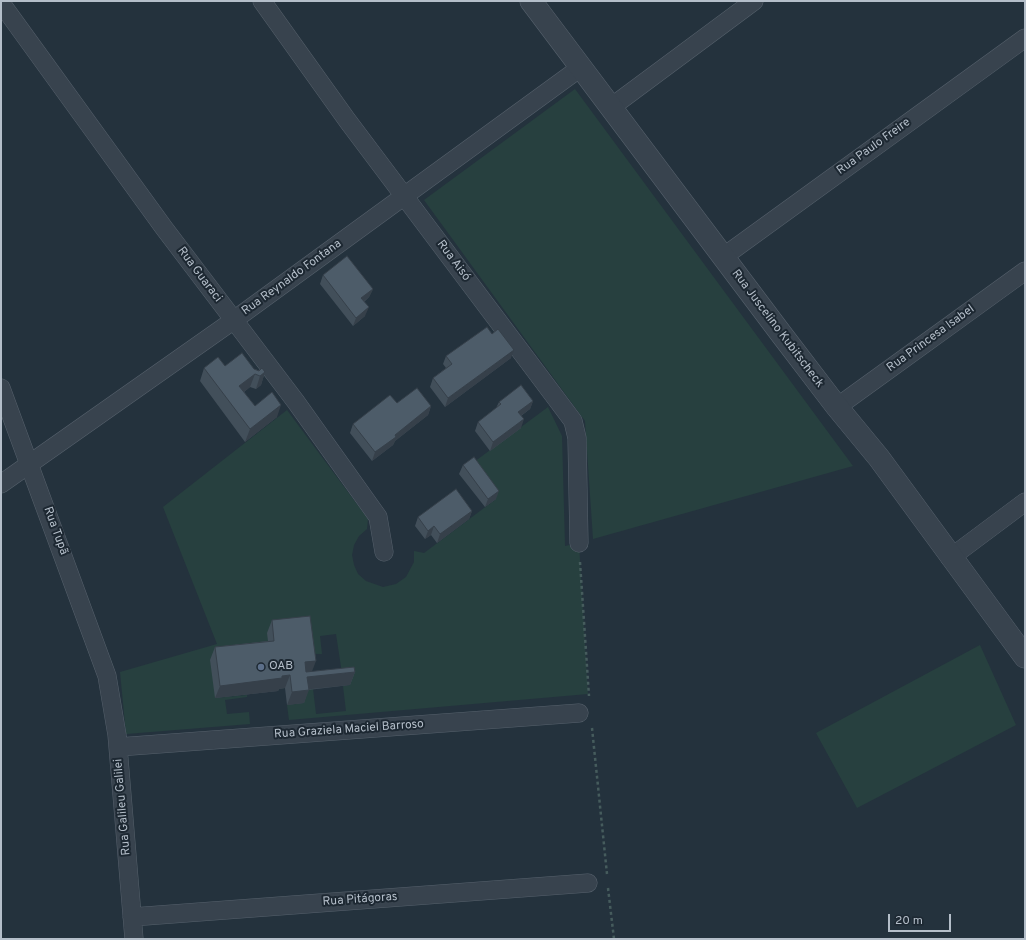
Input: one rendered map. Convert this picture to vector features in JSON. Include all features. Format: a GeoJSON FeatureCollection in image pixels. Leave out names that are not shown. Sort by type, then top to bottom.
{"type":"FeatureCollection","features":[{"type":"Feature","properties":{"kind":"street","name":"Rua Aisó"},"geometry":{"type":"LineString","coordinates":[[262,1],[347,120],[573,421],[577,438],[579,543]]}},
{"type":"Feature","properties":{"kind":"street","name":"Rua Juscelino Kubitscheck"},"geometry":{"type":"LineString","coordinates":[[531,1],[610,108],[837,407],[879,458],[950,558],[1025,657]]}},
{"type":"Feature","properties":{"kind":"street"},"geometry":{"type":"LineString","coordinates":[[610,108],[754,1]]}},
{"type":"Feature","properties":{"kind":"street","name":"Rua Guaraci"},"geometry":{"type":"LineString","coordinates":[[1,3],[164,228],[234,320],[378,516],[384,552]]}},
{"type":"Feature","properties":{"kind":"street","name":"Rua Paulo Freire"},"geometry":{"type":"LineString","coordinates":[[723,257],[1025,38]]}},
{"type":"Feature","properties":{"kind":"street","name":"Rua Reynaldo Fontana"},"geometry":{"type":"LineString","coordinates":[[1,484],[234,320],[580,68]]}},
{"type":"Feature","properties":{"kind":"street","name":"Rua Princesa Isabel"},"geometry":{"type":"LineString","coordinates":[[837,407],[1025,271]]}},
{"type":"Feature","properties":{"kind":"street","name":"Rua Tupã"},"geometry":{"type":"LineString","coordinates":[[1,388],[107,676]]}},
{"type":"Feature","properties":{"kind":"street"},"geometry":{"type":"LineString","coordinates":[[950,558],[1025,502]]}},
{"type":"Feature","properties":{"kind":"street","name":"Rua Galileu Galilei"},"geometry":{"type":"LineString","coordinates":[[107,676],[118,747],[134,939]]}},
{"type":"Feature","properties":{"kind":"street","name":"Rua Graziela Maciel Barroso"},"geometry":{"type":"LineString","coordinates":[[118,747],[585,712]]}},
{"type":"Feature","properties":{"kind":"street","name":"Rua Pitágoras"},"geometry":{"type":"LineString","coordinates":[[132,917],[588,883]]}},
{"type":"Feature","properties":{"kind":"path"},"geometry":{"type":"LineString","coordinates":[[579,543],[585,712],[614,939]]}},
{"type":"Feature","properties":{"kind":"green space"},"geometry":{"type":"Polygon","coordinates":[[[575,89],[853,466],[593,539],[585,421],[424,200],[575,89]]]}},
{"type":"Feature","properties":{"kind":"green space"},"geometry":{"type":"Polygon","coordinates":[[[548,407],[562,436],[565,546],[579,543],[588,694],[289,720],[287,705],[304,703],[302,690],[313,689],[316,714],[346,711],[343,686],[350,685],[343,680],[336,634],[320,636],[322,654],[269,653],[215,698],[247,695],[247,697],[225,700],[227,714],[249,712],[250,724],[126,734],[120,672],[217,644],[163,507],[287,410],[368,519],[367,529],[359,536],[354,545],[352,555],[354,565],[358,574],[366,581],[383,587],[396,584],[406,577],[414,562],[414,551],[424,553],[496,499],[470,465],[548,407]]]}},
{"type":"Feature","properties":{"kind":"green space"},"geometry":{"type":"Polygon","coordinates":[[[980,645],[1016,725],[857,808],[816,733],[980,645]]]}},
{"type":"Feature","properties":{"kind":"building"},"geometry":{"type":"Polygon","coordinates":[[[347,256],[373,289],[361,298],[369,307],[356,318],[323,275],[347,256]]]}},
{"type":"Feature","properties":{"kind":"building"},"geometry":{"type":"Polygon","coordinates":[[[487,327],[492,334],[498,329],[514,350],[448,398],[433,378],[452,364],[446,356],[487,327]]]}},
{"type":"Feature","properties":{"kind":"building"},"geometry":{"type":"Polygon","coordinates":[[[242,353],[254,369],[259,371],[262,368],[265,372],[260,376],[255,374],[239,386],[255,406],[272,392],[281,405],[250,429],[204,368],[218,357],[225,366],[242,353]]]}},
{"type":"Feature","properties":{"kind":"building"},"geometry":{"type":"Polygon","coordinates":[[[521,385],[533,401],[518,412],[524,419],[493,442],[478,422],[501,404],[499,402],[521,385]]]}},
{"type":"Feature","properties":{"kind":"building"},"geometry":{"type":"Polygon","coordinates":[[[417,388],[431,406],[395,435],[396,437],[375,452],[353,424],[390,395],[397,403],[417,388]]]}},
{"type":"Feature","properties":{"kind":"building"},"geometry":{"type":"Polygon","coordinates":[[[474,457],[499,491],[488,499],[463,465],[474,457]]]}},
{"type":"Feature","properties":{"kind":"building"},"geometry":{"type":"Polygon","coordinates":[[[456,489],[472,511],[440,534],[434,526],[428,531],[418,517],[456,489]]]}},
{"type":"Feature","properties":{"kind":"building","name":"OAB"},"geometry":{"type":"Polygon","coordinates":[[[310,616],[316,661],[305,662],[306,672],[354,667],[355,672],[307,677],[309,690],[292,692],[290,675],[282,676],[282,678],[220,686],[215,647],[274,641],[272,620],[310,616]]]}},
{"type":"Feature","properties":{"kind":"place","name":"OAB"},"geometry":{"type":"Point","coordinates":[261,667]}}]}
